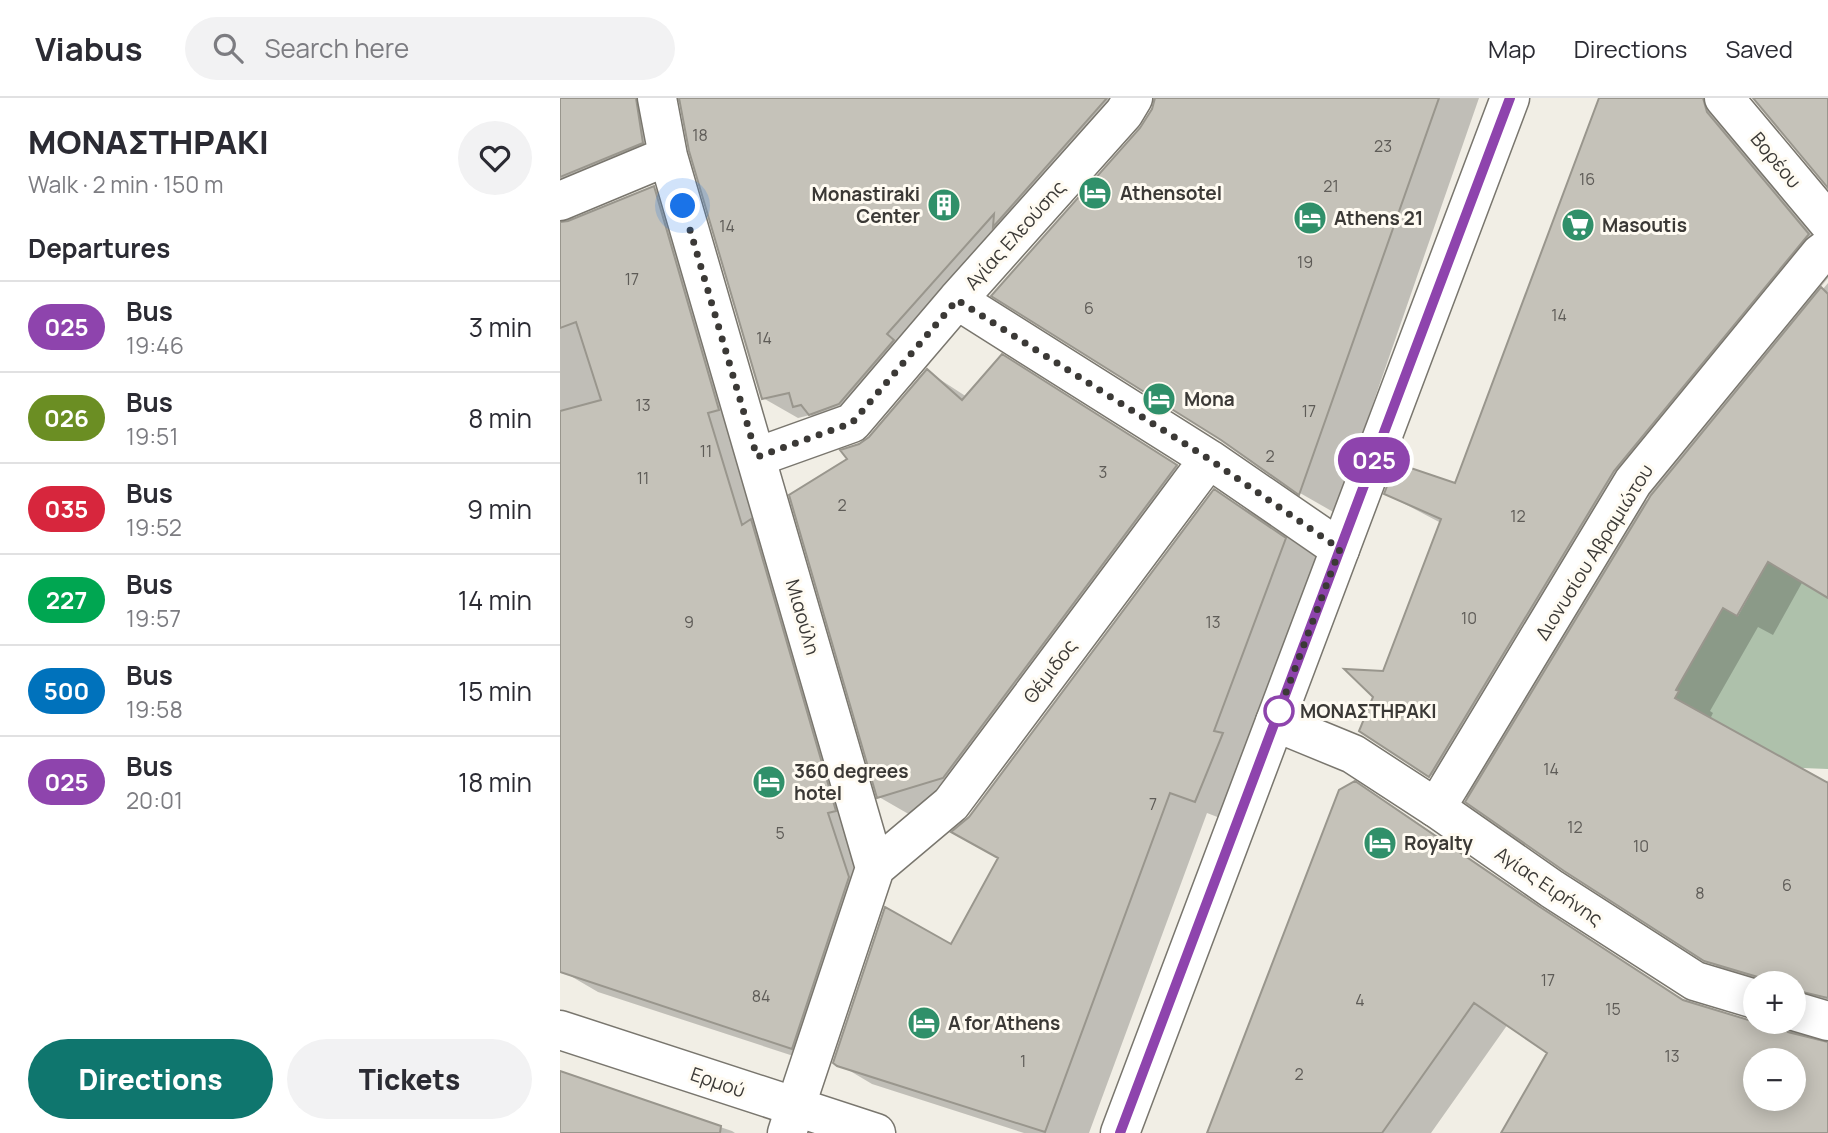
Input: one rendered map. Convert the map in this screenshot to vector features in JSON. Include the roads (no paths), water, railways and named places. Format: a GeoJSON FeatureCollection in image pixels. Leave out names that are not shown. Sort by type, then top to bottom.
{"type":"FeatureCollection","features":[{"type":"Feature","properties":{"kind":"street","name":"Μιαούλη"},"geometry":{"type":"LineString","coordinates":[[657,98],[668,156],[875,868]]}},
{"type":"Feature","properties":{"kind":"street","name":"Αγίας Ελεούσης"},"geometry":{"type":"LineString","coordinates":[[757,457],[852,423],[957,300],[1124,113],[1133,98]]}},
{"type":"Feature","properties":{"kind":"street"},"geometry":{"type":"LineString","coordinates":[[1120,1133],[1510,98]]}},
{"type":"Feature","properties":{"kind":"street","name":"Βορέου"},"geometry":{"type":"LineString","coordinates":[[1724,98],[1828,222]]}},
{"type":"Feature","properties":{"kind":"street"},"geometry":{"type":"LineString","coordinates":[[560,201],[668,156]]}},
{"type":"Feature","properties":{"kind":"street","name":"Διονυσίου Αβραμιώτου"},"geometry":{"type":"LineString","coordinates":[[1436,808],[1633,482],[1820,254],[1828,248]]}},
{"type":"Feature","properties":{"kind":"street"},"geometry":{"type":"LineString","coordinates":[[957,300],[1209,459],[1340,549]]}},
{"type":"Feature","properties":{"kind":"street","name":"Θέμιδος"},"geometry":{"type":"LineString","coordinates":[[875,868],[951,804],[1209,459]]}},
{"type":"Feature","properties":{"kind":"street","name":"Αγίας Ειρήνης"},"geometry":{"type":"LineString","coordinates":[[1275,722],[1353,754],[1552,889],[1695,981],[1743,995]]}},
{"type":"Feature","properties":{"kind":"street"},"geometry":{"type":"LineString","coordinates":[[791,1121],[875,868]]}},
{"type":"Feature","properties":{"kind":"street"},"geometry":{"type":"LineString","coordinates":[[1806,1014],[1828,1021]]}},
{"type":"Feature","properties":{"kind":"street","name":"Ερμού"},"geometry":{"type":"LineString","coordinates":[[560,1030],[791,1121],[876,1133]]}},
{"type":"Feature","properties":{"kind":"place","name":"Athensotel"},"geometry":{"type":"Point","coordinates":[1095,193]}},
{"type":"Feature","properties":{"kind":"place","name":"Monastiraki Center"},"geometry":{"type":"Point","coordinates":[944,205]}},
{"type":"Feature","properties":{"kind":"place","name":"Athens 21"},"geometry":{"type":"Point","coordinates":[1310,218]}},
{"type":"Feature","properties":{"kind":"place","name":"Masoutis"},"geometry":{"type":"Point","coordinates":[1578,225]}},
{"type":"Feature","properties":{"kind":"place","name":"Mona"},"geometry":{"type":"Point","coordinates":[1159,399]}},
{"type":"Feature","properties":{"kind":"place","name":"ΜΟΝΑΣΤΗΡΑΚΙ"},"geometry":{"type":"Point","coordinates":[1279,711]}},
{"type":"Feature","properties":{"kind":"place","name":"360 degrees hotel"},"geometry":{"type":"Point","coordinates":[769,782]}},
{"type":"Feature","properties":{"kind":"place","name":"Royalty"},"geometry":{"type":"Point","coordinates":[1380,843]}},
{"type":"Feature","properties":{"kind":"place","name":"A for Athens"},"geometry":{"type":"Point","coordinates":[924,1023]}}]}
